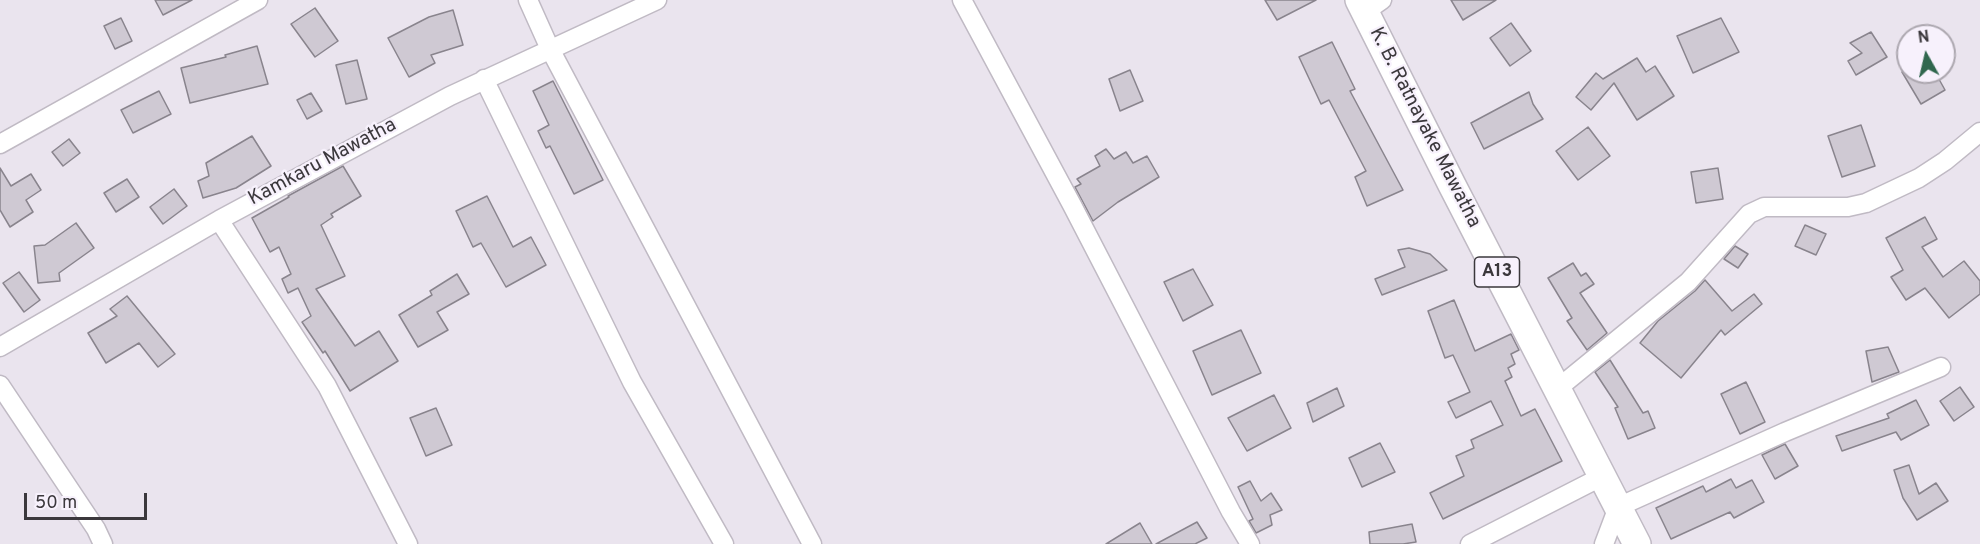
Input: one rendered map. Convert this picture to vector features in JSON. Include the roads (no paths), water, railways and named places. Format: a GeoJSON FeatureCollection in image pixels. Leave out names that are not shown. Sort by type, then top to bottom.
{"type":"FeatureCollection","features":[{"type":"Feature","properties":{"kind":"highway","name":"K. B. Ratnayake Mawatha"},"geometry":{"type":"LineString","coordinates":[[1369,4],[1452,185],[1637,544]]}},
{"type":"Feature","properties":{"kind":"street"},"geometry":{"type":"LineString","coordinates":[[0,144],[258,0]]}},
{"type":"Feature","properties":{"kind":"street"},"geometry":{"type":"LineString","coordinates":[[528,0],[550,49],[812,544]]}},
{"type":"Feature","properties":{"kind":"street","name":"Kamkaru Mawatha"},"geometry":{"type":"LineString","coordinates":[[0,347],[219,219],[484,79],[657,0]]}},
{"type":"Feature","properties":{"kind":"street"},"geometry":{"type":"LineString","coordinates":[[962,0],[1072,205],[1231,512],[1250,544]]}},
{"type":"Feature","properties":{"kind":"street"},"geometry":{"type":"LineString","coordinates":[[484,79],[632,382],[724,544]]}},
{"type":"Feature","properties":{"kind":"street"},"geometry":{"type":"LineString","coordinates":[[1557,389],[1688,282],[1749,214],[1764,207],[1848,207],[1866,203],[1919,178],[1945,161],[1980,132]]}},
{"type":"Feature","properties":{"kind":"street"},"geometry":{"type":"LineString","coordinates":[[219,219],[327,386],[408,544]]}},
{"type":"Feature","properties":{"kind":"street"},"geometry":{"type":"LineString","coordinates":[[1604,544],[1618,507],[1785,432],[1941,367]]}},
{"type":"Feature","properties":{"kind":"street"},"geometry":{"type":"LineString","coordinates":[[0,385],[96,529],[103,544]]}},
{"type":"Feature","properties":{"kind":"street"},"geometry":{"type":"LineString","coordinates":[[1470,544],[1603,476]]}}]}
